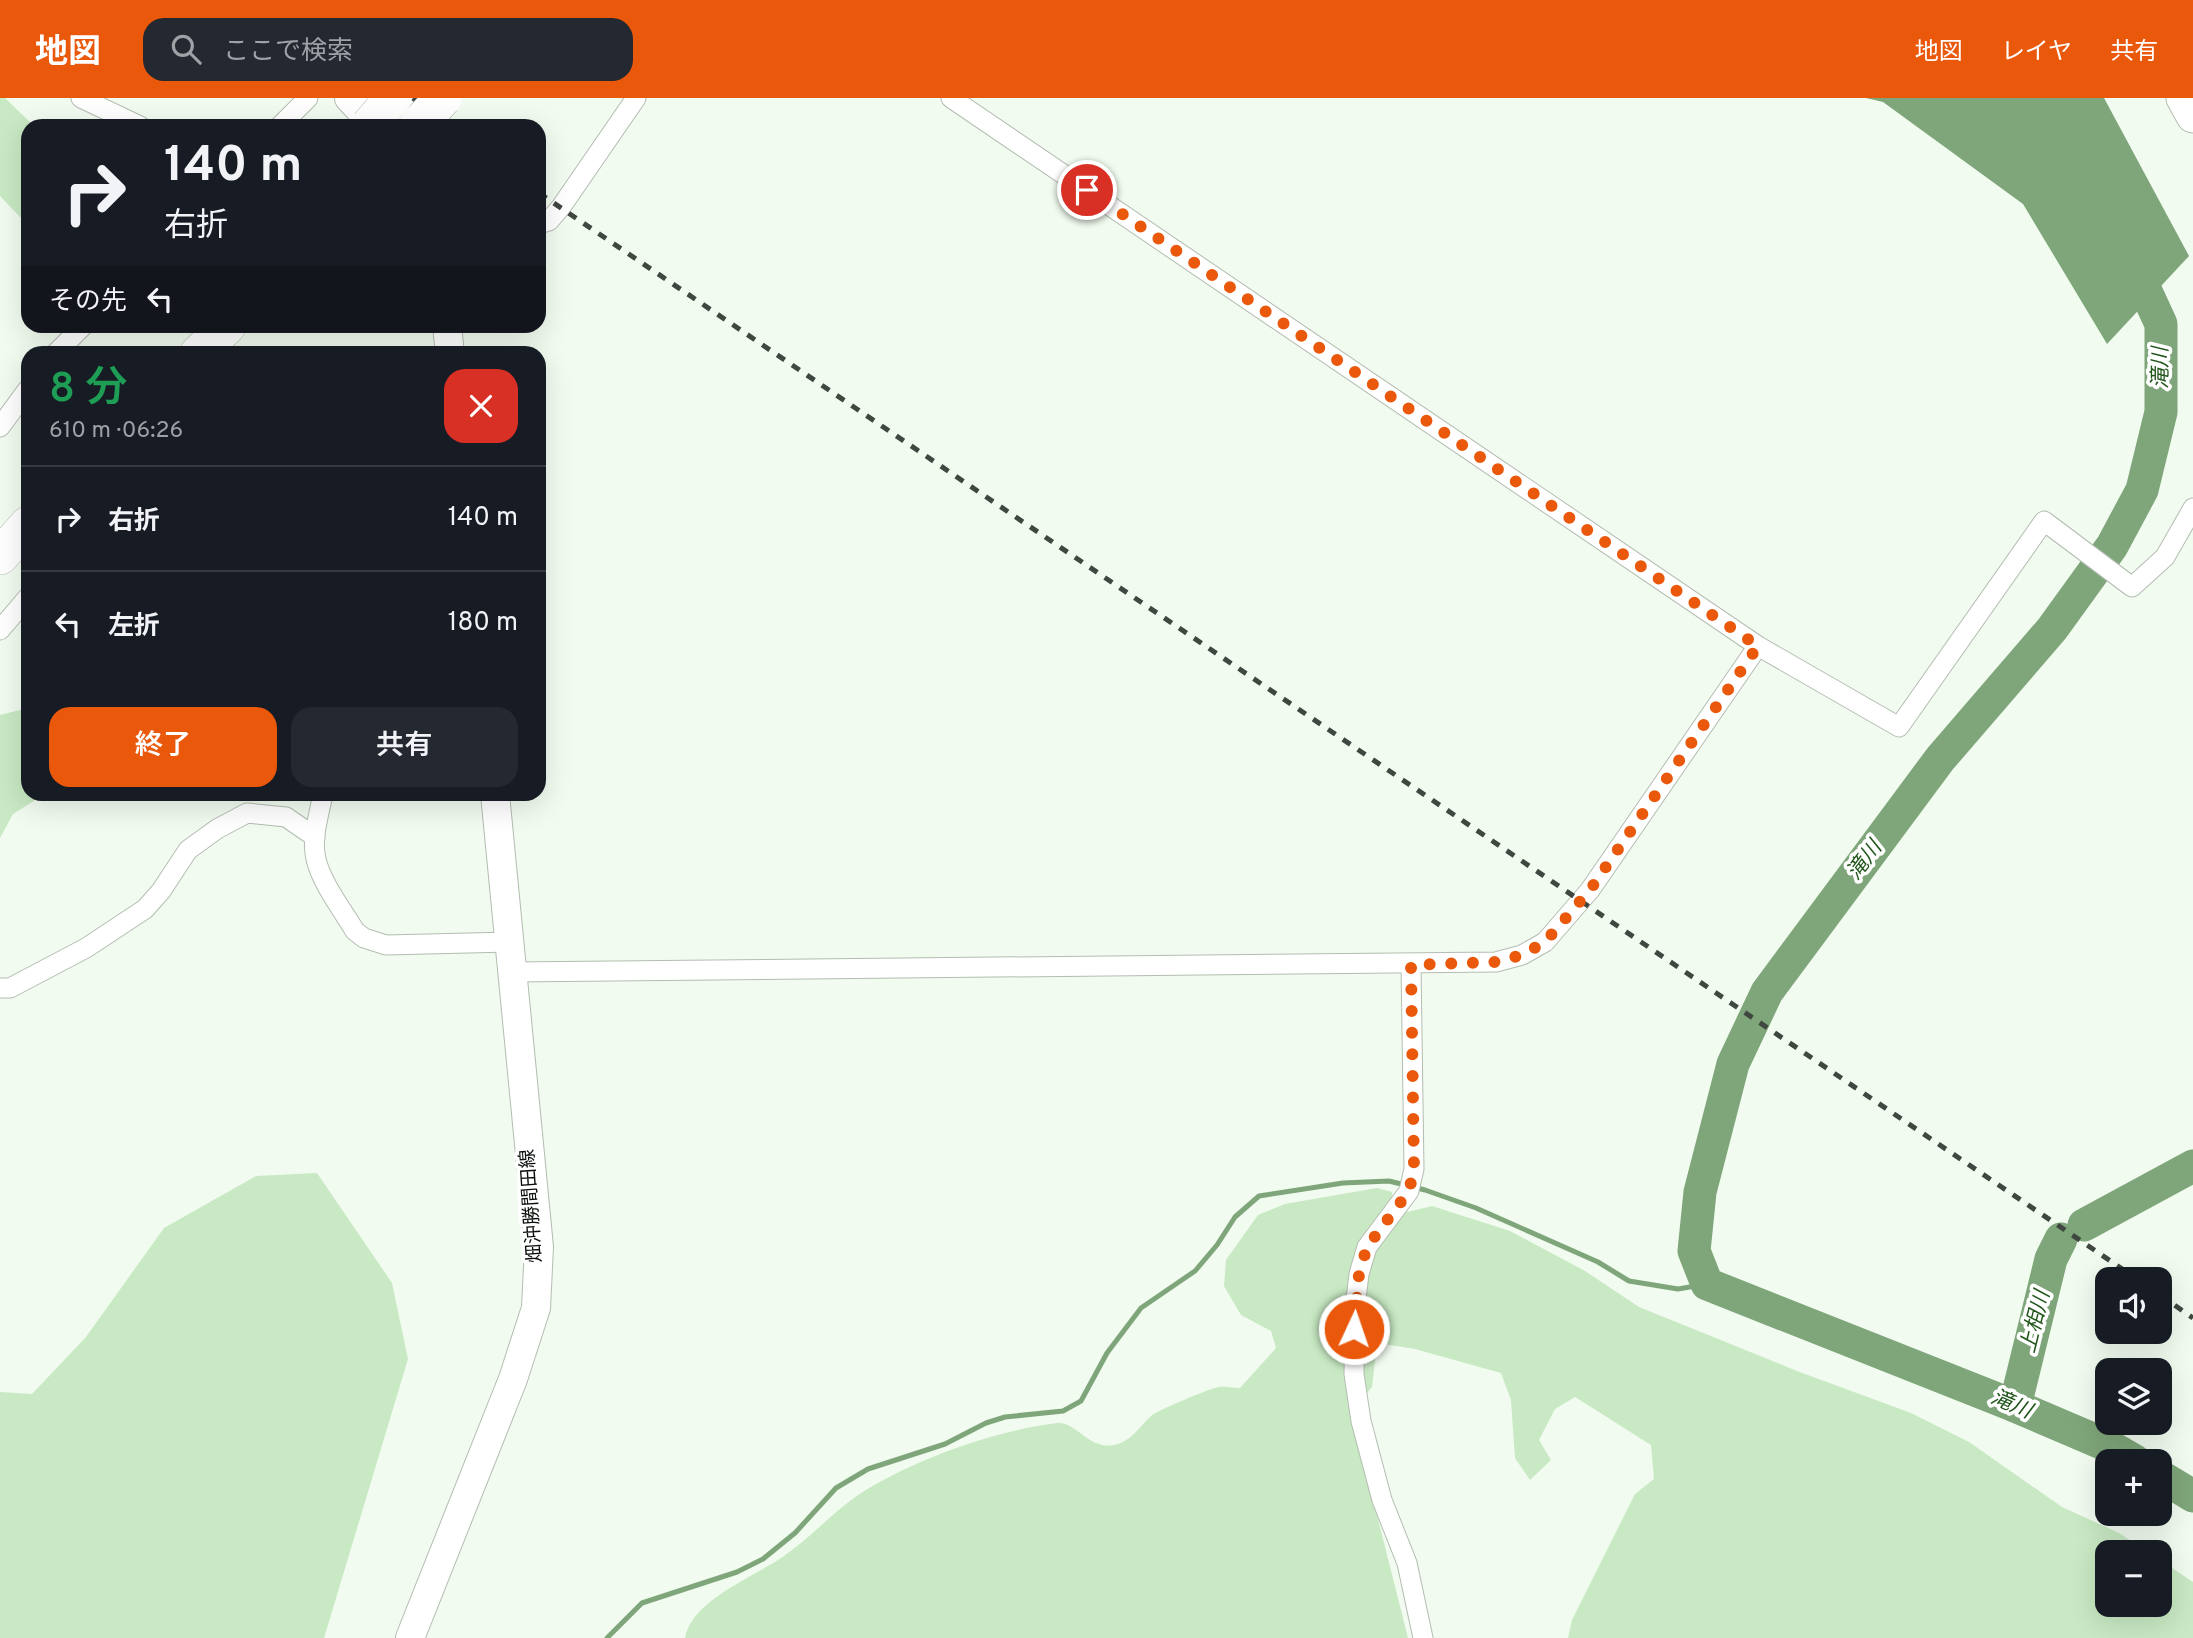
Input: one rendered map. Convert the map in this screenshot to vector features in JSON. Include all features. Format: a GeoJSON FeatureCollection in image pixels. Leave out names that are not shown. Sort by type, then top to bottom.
{"type":"FeatureCollection","features":[{"type":"Feature","properties":{"kind":"highway"},"geometry":{"type":"LineString","coordinates":[[375,119],[393,98]]}},
{"type":"Feature","properties":{"kind":"highway"},"geometry":{"type":"LineString","coordinates":[[424,119],[443,98]]}},
{"type":"Feature","properties":{"kind":"highway"},"geometry":{"type":"LineString","coordinates":[[2183,98],[2193,116]]}},
{"type":"Feature","properties":{"kind":"highway"},"geometry":{"type":"LineString","coordinates":[[206,346],[220,333]]}},
{"type":"Feature","properties":{"kind":"highway"},"geometry":{"type":"LineString","coordinates":[[0,556],[21,534]]}},
{"type":"Feature","properties":{"kind":"main road"},"geometry":{"type":"LineString","coordinates":[[349,98],[368,119]]}},
{"type":"Feature","properties":{"kind":"main road","name":"畑沖勝間田線"},"geometry":{"type":"LineString","coordinates":[[410,1638],[513,1379],[536,1308],[539,1247],[496,801]]}},
{"type":"Feature","properties":{"kind":"street"},"geometry":{"type":"LineString","coordinates":[[81,98],[125,119]]}},
{"type":"Feature","properties":{"kind":"street"},"geometry":{"type":"LineString","coordinates":[[287,119],[307,98]]}},
{"type":"Feature","properties":{"kind":"street"},"geometry":{"type":"LineString","coordinates":[[546,221],[561,207],[636,98]]}},
{"type":"Feature","properties":{"kind":"street"},"geometry":{"type":"LineString","coordinates":[[951,98],[1758,646],[1899,727],[2044,521],[2132,587],[2165,557],[2193,508]]}},
{"type":"Feature","properties":{"kind":"street"},"geometry":{"type":"LineString","coordinates":[[63,346],[76,333]]}},
{"type":"Feature","properties":{"kind":"street"},"geometry":{"type":"LineString","coordinates":[[0,426],[21,398]]}},
{"type":"Feature","properties":{"kind":"street"},"geometry":{"type":"LineString","coordinates":[[0,630],[21,605]]}},
{"type":"Feature","properties":{"kind":"street"},"geometry":{"type":"LineString","coordinates":[[512,972],[1411,965],[1496,962],[1522,955],[1545,942],[1590,890],[1758,646]]}},
{"type":"Feature","properties":{"kind":"street"},"geometry":{"type":"LineString","coordinates":[[322,801],[315,837],[315,857],[319,869],[355,931],[365,938],[386,945],[510,942]]}},
{"type":"Feature","properties":{"kind":"street"},"geometry":{"type":"LineString","coordinates":[[0,988],[10,988],[86,948],[145,909],[161,891],[188,850],[217,829],[247,813],[286,817],[315,837]]}},
{"type":"Feature","properties":{"kind":"street"},"geometry":{"type":"LineString","coordinates":[[1411,965],[1414,1169],[1409,1191],[1367,1247],[1361,1265],[1355,1307],[1354,1374],[1361,1421],[1382,1500],[1407,1563],[1423,1638]]}},
{"type":"Feature","properties":{"kind":"shaded area"},"geometry":{"type":"Polygon","coordinates":[[[0,98],[5,98],[27,119],[21,119],[21,218],[0,196],[0,98]]]}},
{"type":"Feature","properties":{"kind":"shaded area"},"geometry":{"type":"Polygon","coordinates":[[[1866,98],[2104,98],[2189,256],[2107,344],[2023,204],[1883,102],[1866,98]]]}},
{"type":"Feature","properties":{"kind":"shaded area"},"geometry":{"type":"Polygon","coordinates":[[[21,710],[21,801],[34,801],[13,814],[0,838],[0,715],[21,710]]]}},
{"type":"Feature","properties":{"kind":"shaded area"},"geometry":{"type":"Polygon","coordinates":[[[317,1173],[392,1283],[408,1359],[324,1638],[0,1638],[0,1392],[32,1394],[86,1337],[164,1228],[256,1176],[317,1173]]]}},
{"type":"Feature","properties":{"kind":"shaded area"},"geometry":{"type":"Polygon","coordinates":[[[1377,1188],[1392,1192],[1392,1204],[1408,1212],[1432,1206],[1510,1231],[1585,1271],[1639,1307],[1797,1371],[1911,1413],[1969,1442],[2062,1507],[2095,1522],[2095,1526],[2104,1526],[2130,1540],[2095,1540],[2095,1617],[2172,1617],[2172,1568],[2193,1582],[2193,1638],[1568,1638],[1572,1620],[1635,1494],[1654,1479],[1651,1445],[1575,1397],[1555,1409],[1539,1440],[1551,1460],[1530,1480],[1515,1458],[1511,1400],[1501,1373],[1415,1349],[1377,1343],[1372,1387],[1351,1412],[1408,1638],[685,1638],[690,1624],[712,1600],[784,1556],[858,1495],[903,1470],[980,1440],[1057,1423],[1070,1426],[1097,1443],[1114,1445],[1130,1437],[1151,1416],[1173,1404],[1219,1387],[1240,1388],[1276,1348],[1271,1331],[1241,1315],[1224,1286],[1226,1260],[1258,1215],[1285,1204],[1377,1188]]]}},
{"type":"Feature","properties":{"kind":"waterway","name":"滝川"},"geometry":{"type":"LineString","coordinates":[[2114,1449],[2015,1406],[1707,1284],[1694,1251],[1700,1192],[1733,1064],[1767,992],[1940,759],[2052,629],[2112,546],[2142,490],[2161,412],[2161,324],[2131,259]]}},
{"type":"Feature","properties":{"kind":"waterway","name":"上相川"},"geometry":{"type":"LineString","coordinates":[[2084,1225],[2193,1166]]}},
{"type":"Feature","properties":{"kind":"waterway"},"geometry":{"type":"LineString","coordinates":[[607,1638],[642,1603],[737,1572],[763,1559],[795,1533],[836,1488],[868,1469],[945,1444],[986,1423],[1005,1417],[1063,1411],[1081,1401],[1107,1353],[1141,1308],[1195,1271],[1217,1245],[1235,1217],[1259,1196],[1343,1183],[1389,1181],[1476,1208],[1598,1262],[1629,1281],[1678,1289],[1707,1284]]}},
{"type":"Feature","properties":{"kind":"waterway","name":"上相川"},"geometry":{"type":"LineString","coordinates":[[2015,1406],[2051,1259],[2061,1239]]}},
{"type":"Feature","properties":{"kind":"waterway","name":"滝川"},"geometry":{"type":"LineString","coordinates":[[2172,1483],[2193,1496]]}},
{"type":"Feature","properties":{"kind":"railway"},"geometry":{"type":"LineString","coordinates":[[413,98],[438,119]]}},
{"type":"Feature","properties":{"kind":"railway"},"geometry":{"type":"LineString","coordinates":[[546,198],[2119,1267]]}},
{"type":"Feature","properties":{"kind":"railway"},"geometry":{"type":"LineString","coordinates":[[2172,1303],[2193,1318]]}},
{"type":"Feature","properties":{"kind":"route"},"geometry":{"type":"LineString","coordinates":[[1087,190],[1758,646],[1590,890],[1545,942],[1522,955],[1496,962],[1411,965],[1414,1169],[1409,1191],[1367,1247],[1359,1274],[1354,1329]]}}]}
